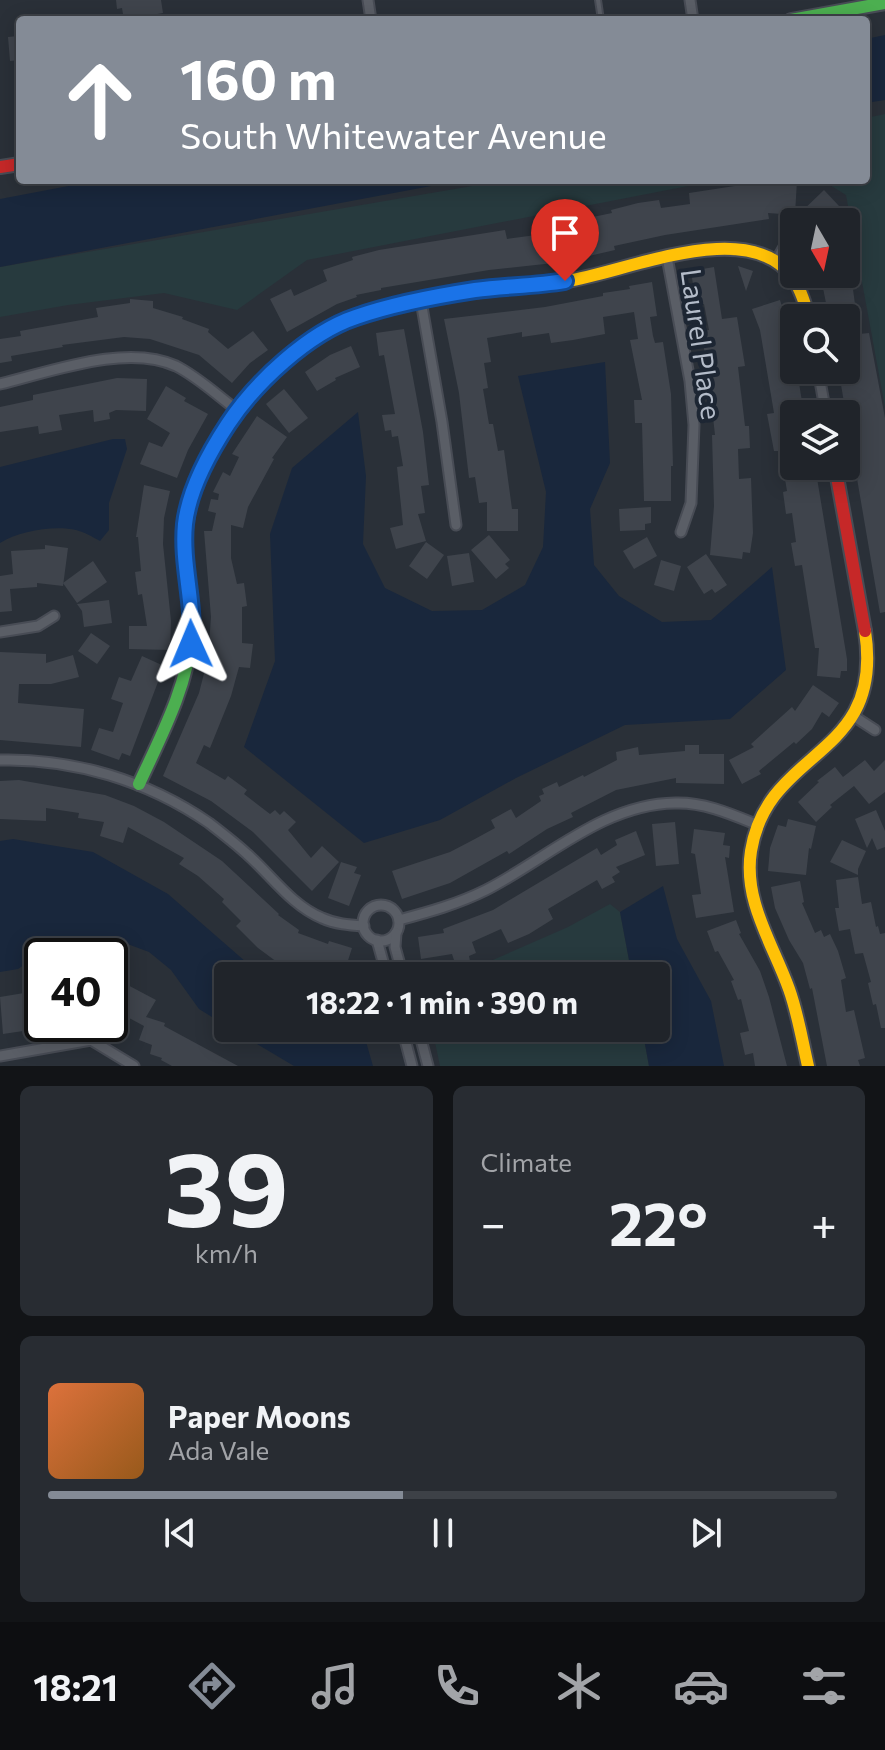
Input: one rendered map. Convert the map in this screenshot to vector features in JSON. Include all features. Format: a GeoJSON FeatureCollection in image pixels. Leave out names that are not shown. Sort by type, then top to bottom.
{"type":"FeatureCollection","features":[{"type":"Feature","properties":{"kind":"street"},"geometry":{"type":"LineString","coordinates":[[813,16],[885,3]]}},
{"type":"Feature","properties":{"kind":"street"},"geometry":{"type":"LineString","coordinates":[[139,784],[189,661],[193,628],[185,524],[191,501],[215,442],[237,410],[274,370],[314,339],[354,317],[421,301],[475,290],[587,278],[713,247],[746,248],[776,261],[798,283],[805,304]]}},
{"type":"Feature","properties":{"kind":"street"},"geometry":{"type":"LineString","coordinates":[[776,261],[780,254]]}},
{"type":"Feature","properties":{"kind":"street","name":"Laurel Place"},"geometry":{"type":"LineString","coordinates":[[667,257],[690,381],[694,425],[691,503],[681,532]]}},
{"type":"Feature","properties":{"kind":"street"},"geometry":{"type":"LineString","coordinates":[[421,301],[456,525]]}},
{"type":"Feature","properties":{"kind":"street"},"geometry":{"type":"LineString","coordinates":[[0,384],[97,360],[140,357],[177,367],[237,410]]}},
{"type":"Feature","properties":{"kind":"street"},"geometry":{"type":"LineString","coordinates":[[808,1066],[790,990],[757,919],[752,896],[751,854],[758,825],[775,793],[792,774],[843,733],[855,717],[867,686],[869,655],[838,480]]}},
{"type":"Feature","properties":{"kind":"street"},"geometry":{"type":"LineString","coordinates":[[0,632],[38,626],[54,616]]}},
{"type":"Feature","properties":{"kind":"street"},"geometry":{"type":"LineString","coordinates":[[855,717],[875,730]]}},
{"type":"Feature","properties":{"kind":"street"},"geometry":{"type":"LineString","coordinates":[[0,760],[29,759],[84,768],[139,784],[208,823],[248,854],[297,903],[319,917],[341,925],[364,926]]}},
{"type":"Feature","properties":{"kind":"street"},"geometry":{"type":"LineString","coordinates":[[399,920],[462,901],[605,819],[645,806],[676,802],[715,808],[758,825]]}},
{"type":"Feature","properties":{"kind":"street"},"geometry":{"type":"LineString","coordinates":[[396,933],[384,940],[377,940],[366,933],[366,913],[378,906],[391,908],[399,920],[395,947],[399,962]]}},
{"type":"Feature","properties":{"kind":"street"},"geometry":{"type":"LineString","coordinates":[[377,940],[383,962]]}},
{"type":"Feature","properties":{"kind":"street"},"geometry":{"type":"LineString","coordinates":[[0,1056],[91,1040],[134,1066]]}},
{"type":"Feature","properties":{"kind":"street"},"geometry":{"type":"LineString","coordinates":[[406,1042],[412,1066]]}},
{"type":"Feature","properties":{"kind":"street"},"geometry":{"type":"LineString","coordinates":[[422,1042],[428,1066]]}},
{"type":"Feature","properties":{"kind":"green space"},"geometry":{"type":"Polygon","coordinates":[[[885,114],[885,407],[860,271],[860,208],[848,208],[846,195],[828,184],[870,184],[870,117],[885,114]]]}},
{"type":"Feature","properties":{"kind":"green space"},"geometry":{"type":"Polygon","coordinates":[[[484,184],[698,184],[307,260],[237,310],[164,293],[0,317],[0,267],[484,184]]]}},
{"type":"Feature","properties":{"kind":"green space"},"geometry":{"type":"Polygon","coordinates":[[[610,904],[620,912],[629,962],[488,962],[568,927],[610,904]]]}},
{"type":"Feature","properties":{"kind":"green space"},"geometry":{"type":"Polygon","coordinates":[[[435,1042],[645,1042],[649,1066],[440,1066],[435,1042]]]}},
{"type":"Feature","properties":{"kind":"water"},"geometry":{"type":"Polygon","coordinates":[[[885,35],[885,100],[870,102],[870,38],[885,35]]]}},
{"type":"Feature","properties":{"kind":"water"},"geometry":{"type":"Polygon","coordinates":[[[79,184],[442,184],[0,267],[0,199],[79,184]]]}},
{"type":"Feature","properties":{"kind":"water"},"geometry":{"type":"Polygon","coordinates":[[[605,362],[610,463],[590,509],[594,565],[619,596],[662,622],[711,620],[772,567],[786,670],[730,719],[625,725],[516,778],[440,820],[364,843],[244,747],[275,661],[270,534],[292,468],[358,412],[366,476],[363,544],[385,588],[432,611],[482,610],[525,585],[543,547],[546,492],[518,376],[605,362]]]}},
{"type":"Feature","properties":{"kind":"water"},"geometry":{"type":"Polygon","coordinates":[[[113,439],[125,439],[127,449],[109,503],[109,530],[100,541],[79,531],[58,528],[27,532],[0,543],[0,467],[113,439]]]}},
{"type":"Feature","properties":{"kind":"water"},"geometry":{"type":"Polygon","coordinates":[[[13,839],[93,852],[168,894],[246,962],[214,962],[214,1018],[199,1009],[171,970],[149,952],[128,944],[128,938],[24,938],[24,965],[0,972],[0,841],[13,839]]]}},
{"type":"Feature","properties":{"kind":"water"},"geometry":{"type":"Polygon","coordinates":[[[663,886],[677,939],[711,1001],[724,1066],[649,1066],[645,1042],[670,1042],[670,962],[629,962],[620,912],[663,886]]]}},
{"type":"Feature","properties":{"kind":"water"},"geometry":{"type":"Polygon","coordinates":[[[254,1042],[366,1042],[373,1066],[294,1066],[254,1042]]]}},
{"type":"Feature","properties":{"kind":"building"},"geometry":{"type":"Polygon","coordinates":[[[116,0],[161,0],[163,13],[123,16],[122,8],[117,9],[116,0]]]}},
{"type":"Feature","properties":{"kind":"building"},"geometry":{"type":"Polygon","coordinates":[[[16,36],[16,60],[10,61],[8,37],[16,36]]]}},
{"type":"Feature","properties":{"kind":"building"},"geometry":{"type":"Polygon","coordinates":[[[748,184],[797,184],[795,208],[780,208],[780,214],[768,213],[769,219],[665,235],[614,246],[615,250],[563,262],[489,270],[381,288],[356,295],[287,332],[270,299],[291,289],[294,296],[327,281],[323,270],[353,260],[352,257],[379,250],[505,230],[507,239],[536,235],[535,229],[612,213],[611,210],[638,203],[659,200],[661,208],[690,204],[689,193],[748,184]]]}},
{"type":"Feature","properties":{"kind":"building"},"geometry":{"type":"Polygon","coordinates":[[[824,190],[839,206],[837,208],[805,208],[824,190]]]}},
{"type":"Feature","properties":{"kind":"building"},"geometry":{"type":"Polygon","coordinates":[[[738,266],[753,271],[746,291],[738,266]]]}},
{"type":"Feature","properties":{"kind":"building"},"geometry":{"type":"Polygon","coordinates":[[[714,267],[722,319],[737,317],[745,366],[738,367],[750,448],[738,449],[739,479],[751,478],[753,533],[750,553],[743,552],[742,559],[710,555],[714,506],[714,408],[701,331],[709,330],[704,304],[696,305],[691,271],[714,267]]]}},
{"type":"Feature","properties":{"kind":"building"},"geometry":{"type":"Polygon","coordinates":[[[652,282],[657,316],[650,317],[653,336],[655,343],[663,342],[671,394],[671,501],[644,501],[642,423],[635,423],[634,400],[642,400],[630,340],[638,339],[634,312],[603,317],[605,334],[573,340],[551,343],[549,333],[522,337],[522,332],[487,338],[491,362],[484,363],[488,388],[483,389],[498,451],[504,450],[512,509],[518,509],[518,531],[487,531],[487,502],[479,503],[475,477],[469,478],[459,393],[444,319],[545,307],[603,296],[603,293],[652,282]]]}},
{"type":"Feature","properties":{"kind":"building"},"geometry":{"type":"Polygon","coordinates":[[[823,288],[853,288],[855,304],[826,304],[823,288]]]}},
{"type":"Feature","properties":{"kind":"building"},"geometry":{"type":"Polygon","coordinates":[[[130,299],[153,301],[153,308],[209,329],[208,332],[228,349],[253,331],[268,350],[250,363],[232,383],[199,355],[150,339],[124,337],[62,345],[11,356],[12,361],[0,363],[0,339],[21,336],[20,331],[98,317],[96,308],[130,303],[130,299]]]}},
{"type":"Feature","properties":{"kind":"building"},"geometry":{"type":"Polygon","coordinates":[[[780,300],[780,384],[799,384],[802,400],[780,400],[780,461],[778,451],[774,451],[767,414],[774,413],[760,330],[752,309],[780,300]]]}},
{"type":"Feature","properties":{"kind":"building"},"geometry":{"type":"Polygon","coordinates":[[[404,329],[423,432],[429,485],[421,486],[425,513],[418,514],[426,541],[396,549],[390,528],[403,525],[397,467],[403,466],[398,436],[392,437],[391,430],[385,431],[382,415],[395,414],[384,355],[379,356],[376,333],[404,329]]]}},
{"type":"Feature","properties":{"kind":"building"},"geometry":{"type":"Polygon","coordinates":[[[869,333],[885,418],[885,612],[880,613],[857,480],[860,480],[860,400],[844,400],[841,384],[860,384],[860,334],[869,333]]]}},
{"type":"Feature","properties":{"kind":"building"},"geometry":{"type":"Polygon","coordinates":[[[351,346],[360,367],[335,378],[317,391],[305,372],[330,355],[351,346]]]}},
{"type":"Feature","properties":{"kind":"building"},"geometry":{"type":"Polygon","coordinates":[[[117,378],[147,379],[146,411],[116,410],[109,413],[110,419],[94,422],[93,410],[59,415],[62,430],[39,434],[38,426],[0,432],[0,407],[33,400],[33,395],[117,378]]]}},
{"type":"Feature","properties":{"kind":"building"},"geometry":{"type":"Polygon","coordinates":[[[166,386],[186,398],[184,401],[208,414],[177,478],[140,464],[149,442],[162,447],[170,433],[147,419],[166,386]]]}},
{"type":"Feature","properties":{"kind":"building"},"geometry":{"type":"Polygon","coordinates":[[[284,389],[308,418],[289,433],[266,404],[284,389]]]}},
{"type":"Feature","properties":{"kind":"building"},"geometry":{"type":"Polygon","coordinates":[[[257,416],[287,437],[272,458],[248,507],[243,528],[231,525],[231,558],[237,584],[244,583],[247,606],[242,607],[242,643],[253,644],[250,668],[239,667],[210,748],[204,745],[196,763],[225,780],[228,776],[247,790],[244,794],[270,814],[275,810],[280,815],[284,811],[296,822],[288,830],[311,858],[322,846],[339,862],[312,891],[253,832],[211,801],[163,776],[199,693],[208,658],[211,617],[204,531],[212,531],[216,513],[208,511],[211,499],[218,500],[219,494],[213,492],[223,472],[230,476],[239,457],[232,454],[257,416]]]}},
{"type":"Feature","properties":{"kind":"building"},"geometry":{"type":"Polygon","coordinates":[[[785,480],[817,480],[847,659],[847,671],[841,671],[840,678],[817,676],[819,648],[815,648],[802,565],[795,566],[791,543],[796,542],[792,513],[786,514],[783,492],[787,491],[785,480]]]}},
{"type":"Feature","properties":{"kind":"building"},"geometry":{"type":"Polygon","coordinates":[[[144,485],[170,491],[164,518],[163,544],[171,621],[170,650],[129,649],[129,626],[147,626],[135,572],[141,571],[136,537],[144,485]]]}},
{"type":"Feature","properties":{"kind":"building"},"geometry":{"type":"Polygon","coordinates":[[[651,507],[651,523],[645,524],[645,530],[620,531],[619,509],[651,507]]]}},
{"type":"Feature","properties":{"kind":"building"},"geometry":{"type":"Polygon","coordinates":[[[489,535],[510,560],[505,564],[509,568],[496,579],[471,550],[489,535]]]}},
{"type":"Feature","properties":{"kind":"building"},"geometry":{"type":"Polygon","coordinates":[[[647,537],[657,556],[634,569],[623,551],[647,537]]]}},
{"type":"Feature","properties":{"kind":"building"},"geometry":{"type":"Polygon","coordinates":[[[426,542],[444,555],[427,579],[409,566],[426,542]]]}},
{"type":"Feature","properties":{"kind":"building"},"geometry":{"type":"Polygon","coordinates":[[[45,545],[68,548],[63,586],[37,583],[37,587],[10,589],[12,611],[0,612],[0,576],[13,574],[11,551],[45,549],[45,545]]]}},
{"type":"Feature","properties":{"kind":"building"},"geometry":{"type":"Polygon","coordinates":[[[469,553],[474,582],[452,586],[447,556],[469,553]]]}},
{"type":"Feature","properties":{"kind":"building"},"geometry":{"type":"Polygon","coordinates":[[[706,554],[727,585],[715,593],[712,589],[704,594],[687,567],[706,554]]]}},
{"type":"Feature","properties":{"kind":"building"},"geometry":{"type":"Polygon","coordinates":[[[661,560],[681,566],[674,591],[654,585],[661,560]]]}},
{"type":"Feature","properties":{"kind":"building"},"geometry":{"type":"Polygon","coordinates":[[[93,561],[107,582],[77,603],[63,583],[93,561]]]}},
{"type":"Feature","properties":{"kind":"building"},"geometry":{"type":"Polygon","coordinates":[[[109,600],[112,623],[84,627],[82,611],[77,604],[109,600]]]}},
{"type":"Feature","properties":{"kind":"building"},"geometry":{"type":"Polygon","coordinates":[[[91,633],[110,646],[97,664],[78,651],[91,633]]]}},
{"type":"Feature","properties":{"kind":"building"},"geometry":{"type":"Polygon","coordinates":[[[0,652],[46,654],[46,663],[73,655],[79,677],[51,684],[19,684],[18,703],[84,709],[81,747],[0,740],[0,652]]]}},
{"type":"Feature","properties":{"kind":"building"},"geometry":{"type":"Polygon","coordinates":[[[142,656],[164,666],[130,756],[122,753],[119,760],[91,750],[99,728],[113,732],[123,703],[111,699],[119,677],[131,681],[142,656]]]}},
{"type":"Feature","properties":{"kind":"building"},"geometry":{"type":"Polygon","coordinates":[[[813,685],[839,703],[829,717],[822,712],[812,729],[796,744],[794,742],[759,771],[761,774],[742,784],[729,760],[754,747],[751,744],[792,707],[795,711],[813,685]]]}},
{"type":"Feature","properties":{"kind":"building"},"geometry":{"type":"Polygon","coordinates":[[[685,745],[699,745],[699,754],[724,754],[724,784],[676,783],[676,778],[616,790],[571,813],[573,817],[547,829],[509,854],[507,851],[450,883],[402,899],[392,871],[450,852],[495,828],[491,820],[511,809],[516,818],[541,801],[539,796],[544,794],[542,789],[557,782],[559,787],[584,777],[617,760],[616,752],[638,747],[639,755],[685,751],[685,745]]]}},
{"type":"Feature","properties":{"kind":"building"},"geometry":{"type":"Polygon","coordinates":[[[865,760],[874,771],[885,760],[885,792],[869,804],[854,786],[830,805],[832,807],[816,822],[798,802],[835,767],[843,777],[865,760]]]}},
{"type":"Feature","properties":{"kind":"building"},"geometry":{"type":"Polygon","coordinates":[[[19,780],[105,795],[134,806],[222,861],[278,915],[299,930],[298,933],[328,944],[329,941],[352,948],[348,962],[277,962],[236,926],[241,921],[222,902],[224,899],[179,864],[184,858],[128,827],[123,843],[100,836],[104,822],[78,818],[79,813],[46,808],[46,821],[0,819],[0,781],[19,780]]]}},
{"type":"Feature","properties":{"kind":"building"},"geometry":{"type":"Polygon","coordinates":[[[876,810],[885,831],[885,847],[877,850],[872,838],[867,848],[855,819],[876,810]]]}},
{"type":"Feature","properties":{"kind":"building"},"geometry":{"type":"Polygon","coordinates":[[[788,819],[816,826],[809,848],[806,875],[768,871],[770,848],[778,825],[786,827],[788,819]]]}},
{"type":"Feature","properties":{"kind":"building"},"geometry":{"type":"Polygon","coordinates":[[[675,822],[679,864],[656,866],[652,824],[675,822]]]}},
{"type":"Feature","properties":{"kind":"building"},"geometry":{"type":"Polygon","coordinates":[[[694,829],[725,833],[723,845],[730,846],[729,858],[725,857],[734,912],[696,918],[692,895],[701,894],[695,854],[691,853],[694,829]]]}},
{"type":"Feature","properties":{"kind":"building"},"geometry":{"type":"Polygon","coordinates":[[[636,831],[645,855],[616,867],[620,872],[612,877],[615,882],[602,889],[597,880],[548,909],[553,919],[508,943],[501,929],[472,942],[476,953],[469,956],[470,961],[455,962],[452,954],[421,959],[418,937],[444,933],[443,929],[493,910],[597,848],[601,855],[617,845],[615,840],[636,831]]]}},
{"type":"Feature","properties":{"kind":"building"},"geometry":{"type":"Polygon","coordinates":[[[842,840],[866,851],[858,875],[830,862],[842,840]]]}},
{"type":"Feature","properties":{"kind":"building"},"geometry":{"type":"Polygon","coordinates":[[[341,862],[357,867],[354,873],[361,875],[349,906],[328,898],[341,862]]]}},
{"type":"Feature","properties":{"kind":"building"},"geometry":{"type":"Polygon","coordinates":[[[858,877],[862,904],[871,902],[876,927],[880,934],[885,933],[885,1028],[881,1028],[876,1004],[873,1005],[863,953],[855,954],[850,929],[839,931],[835,908],[839,908],[836,880],[858,877]]]}},
{"type":"Feature","properties":{"kind":"building"},"geometry":{"type":"Polygon","coordinates":[[[800,881],[802,903],[815,933],[821,930],[824,937],[830,934],[838,951],[846,978],[841,980],[846,1012],[854,1010],[865,1058],[858,1060],[860,1066],[827,1066],[812,988],[775,908],[771,887],[800,881]]]}},
{"type":"Feature","properties":{"kind":"building"},"geometry":{"type":"Polygon","coordinates":[[[736,920],[739,934],[760,971],[787,1066],[755,1066],[753,1053],[745,1055],[740,1033],[749,1031],[741,999],[738,1000],[731,981],[734,980],[718,951],[715,952],[707,931],[736,920]]]}},
{"type":"Feature","properties":{"kind":"building"},"geometry":{"type":"Polygon","coordinates":[[[128,985],[156,1000],[146,1017],[165,1023],[164,1026],[238,1066],[172,1066],[150,1054],[152,1045],[139,1040],[144,1026],[128,1017],[128,985]]]}},
{"type":"Feature","properties":{"kind":"building"},"geometry":{"type":"Polygon","coordinates":[[[24,993],[24,1031],[3,1034],[0,997],[24,993]]]}},
{"type":"Feature","properties":{"kind":"traffic: fast"},"geometry":{"type":"LineString","coordinates":[[813,16],[885,3]]}},
{"type":"Feature","properties":{"kind":"traffic: fast"},"geometry":{"type":"LineString","coordinates":[[139,784],[172,711],[185,673],[192,634],[185,546],[187,518],[199,476],[212,450]]}},
{"type":"Feature","properties":{"kind":"traffic: slow"},"geometry":{"type":"LineString","coordinates":[[567,281],[686,252],[718,249],[748,251],[773,260],[793,278],[805,304]]}},
{"type":"Feature","properties":{"kind":"traffic: slow"},"geometry":{"type":"LineString","coordinates":[[808,1066],[792,998],[755,905],[751,887],[751,851],[762,817],[779,790],[842,730],[858,705],[867,673],[865,631]]}},
{"type":"Feature","properties":{"kind":"traffic: jam"},"geometry":{"type":"LineString","coordinates":[[0,167],[16,165]]}},
{"type":"Feature","properties":{"kind":"traffic: jam"},"geometry":{"type":"LineString","coordinates":[[212,450],[239,410],[274,371],[314,338],[336,325],[409,302],[567,281]]}},
{"type":"Feature","properties":{"kind":"traffic: jam"},"geometry":{"type":"LineString","coordinates":[[838,480],[865,631]]}},
{"type":"Feature","properties":{"kind":"route"},"geometry":{"type":"LineString","coordinates":[[191,644],[193,628],[185,524],[194,490],[215,442],[237,410],[274,370],[314,339],[354,317],[475,290],[565,281]]}}]}
